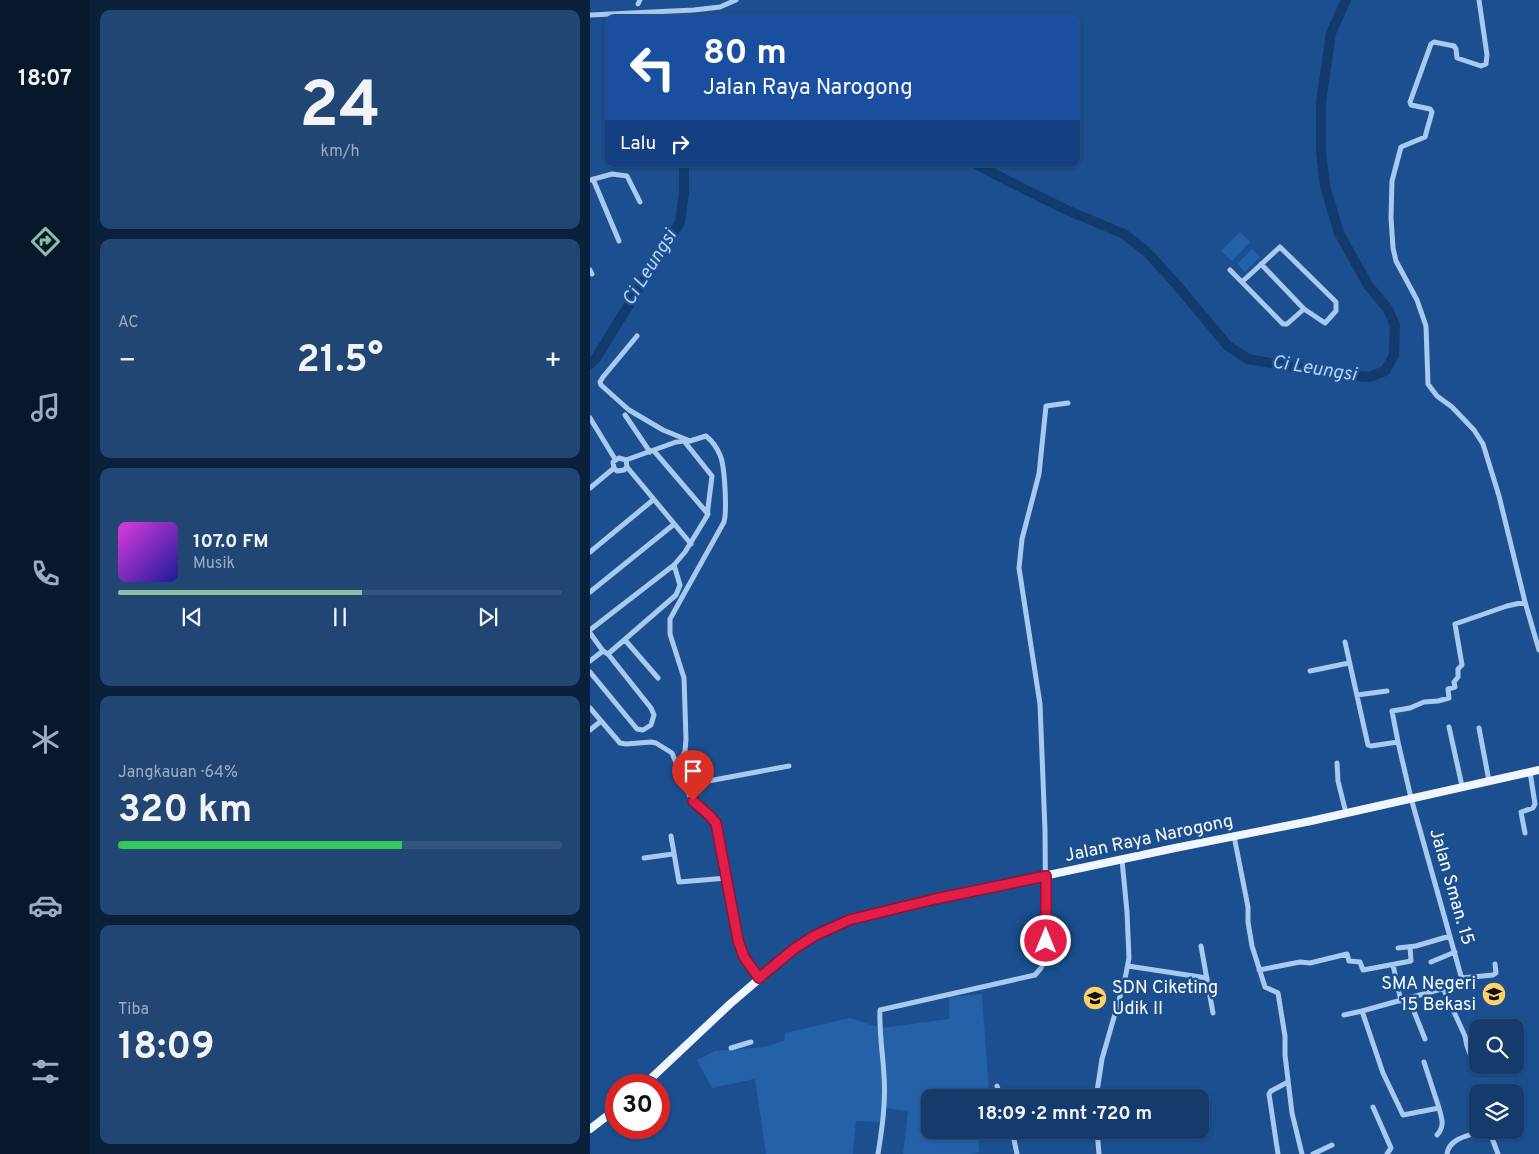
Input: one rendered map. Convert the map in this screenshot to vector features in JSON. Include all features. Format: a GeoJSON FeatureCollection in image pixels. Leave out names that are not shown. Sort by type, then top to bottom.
{"type":"FeatureCollection","features":[{"type":"Feature","properties":{"kind":"main road","name":"Jalan Raya Narogong"},"geometry":{"type":"LineString","coordinates":[[656,1074],[759,978],[794,949],[814,936],[849,920],[935,899],[1346,813],[1539,770]]}},
{"type":"Feature","properties":{"kind":"main road"},"geometry":{"type":"LineString","coordinates":[[590,1129],[605,1117]]}},
{"type":"Feature","properties":{"kind":"street"},"geometry":{"type":"LineString","coordinates":[[590,15],[694,10],[720,7],[736,0]]}},
{"type":"Feature","properties":{"kind":"street"},"geometry":{"type":"LineString","coordinates":[[1479,0],[1486,64],[1481,66],[1458,58],[1454,46],[1434,42],[1431,44],[1410,102],[1411,105],[1430,109],[1432,112],[1425,137],[1401,147],[1395,164],[1391,189],[1392,238],[1396,261],[1417,300],[1426,326],[1428,384],[1437,396],[1452,407],[1474,430],[1483,444],[1499,496],[1539,650]]}},
{"type":"Feature","properties":{"kind":"street"},"geometry":{"type":"LineString","coordinates":[[619,241],[592,179],[612,174],[626,176],[640,202]]}},
{"type":"Feature","properties":{"kind":"street"},"geometry":{"type":"LineString","coordinates":[[1243,281],[1278,247],[1280,247],[1336,302],[1336,311],[1325,323],[1304,309],[1261,264]]}},
{"type":"Feature","properties":{"kind":"street"},"geometry":{"type":"LineString","coordinates":[[1230,270],[1243,281],[1283,324],[1287,324],[1304,309]]}},
{"type":"Feature","properties":{"kind":"street"},"geometry":{"type":"LineString","coordinates":[[637,336],[600,380],[602,385],[629,410],[663,430],[690,441],[706,436],[718,451],[722,461],[726,509],[724,522],[670,619],[670,634],[684,678],[685,745],[683,757],[678,765]]}},
{"type":"Feature","properties":{"kind":"street"},"geometry":{"type":"LineString","coordinates":[[878,1154],[882,1124],[884,1078],[879,1026],[880,1010],[1035,975],[1046,958],[1046,876],[1040,704],[1019,568],[1022,539],[1039,474],[1046,406],[1068,403]]}},
{"type":"Feature","properties":{"kind":"street"},"geometry":{"type":"LineString","coordinates":[[625,415],[652,451],[708,514]]}},
{"type":"Feature","properties":{"kind":"street"},"geometry":{"type":"LineString","coordinates":[[590,418],[615,459],[613,462],[614,468]]}},
{"type":"Feature","properties":{"kind":"street"},"geometry":{"type":"LineString","coordinates":[[590,672],[637,729],[643,730],[651,725],[654,715],[652,708],[605,653],[590,632],[674,565],[691,544],[708,514],[712,476],[687,443],[680,440],[626,460],[615,459]]}},
{"type":"Feature","properties":{"kind":"street"},"geometry":{"type":"LineString","coordinates":[[626,460],[627,467],[673,525],[691,544]]}},
{"type":"Feature","properties":{"kind":"street"},"geometry":{"type":"LineString","coordinates":[[614,468],[621,472],[627,467]]}},
{"type":"Feature","properties":{"kind":"street"},"geometry":{"type":"LineString","coordinates":[[590,488],[614,468]]}},
{"type":"Feature","properties":{"kind":"street"},"geometry":{"type":"LineString","coordinates":[[590,552],[653,500]]}},
{"type":"Feature","properties":{"kind":"street"},"geometry":{"type":"LineString","coordinates":[[590,592],[673,525]]}},
{"type":"Feature","properties":{"kind":"street"},"geometry":{"type":"LineString","coordinates":[[590,661],[625,640],[676,595],[680,585],[674,565]]}},
{"type":"Feature","properties":{"kind":"street","name":"Jalan Sman. 15"},"geometry":{"type":"LineString","coordinates":[[1463,980],[1411,798],[1392,711],[1410,708],[1424,702],[1449,698],[1448,689],[1454,687],[1454,682],[1458,677],[1458,669],[1462,665],[1455,624],[1506,606],[1525,602]]}},
{"type":"Feature","properties":{"kind":"street"},"geometry":{"type":"LineString","coordinates":[[625,640],[658,678]]}},
{"type":"Feature","properties":{"kind":"street"},"geometry":{"type":"LineString","coordinates":[[1345,642],[1369,746],[1398,742]]}},
{"type":"Feature","properties":{"kind":"street"},"geometry":{"type":"LineString","coordinates":[[1310,671],[1349,663]]}},
{"type":"Feature","properties":{"kind":"street"},"geometry":{"type":"LineString","coordinates":[[1357,695],[1388,690]]}},
{"type":"Feature","properties":{"kind":"street"},"geometry":{"type":"LineString","coordinates":[[590,708],[620,743],[648,742],[656,744],[674,755],[691,799],[716,823],[738,940],[744,957],[759,978]]}},
{"type":"Feature","properties":{"kind":"street"},"geometry":{"type":"LineString","coordinates":[[590,730],[601,721]]}},
{"type":"Feature","properties":{"kind":"street"},"geometry":{"type":"LineString","coordinates":[[1449,727],[1462,786]]}},
{"type":"Feature","properties":{"kind":"street"},"geometry":{"type":"LineString","coordinates":[[1479,728],[1488,781]]}},
{"type":"Feature","properties":{"kind":"street"},"geometry":{"type":"LineString","coordinates":[[1337,763],[1338,781],[1346,813]]}},
{"type":"Feature","properties":{"kind":"street"},"geometry":{"type":"LineString","coordinates":[[687,785],[789,766]]}},
{"type":"Feature","properties":{"kind":"street"},"geometry":{"type":"LineString","coordinates":[[1525,833],[1522,812],[1533,808],[1535,804],[1530,772]]}},
{"type":"Feature","properties":{"kind":"street"},"geometry":{"type":"LineString","coordinates":[[672,836],[673,854],[679,882],[726,878]]}},
{"type":"Feature","properties":{"kind":"street"},"geometry":{"type":"LineString","coordinates":[[1234,836],[1241,886],[1248,907],[1248,922],[1258,970],[1265,987],[1278,993],[1285,1036],[1285,1055],[1292,1113],[1302,1154]]}},
{"type":"Feature","properties":{"kind":"street"},"geometry":{"type":"LineString","coordinates":[[644,858],[673,854]]}},
{"type":"Feature","properties":{"kind":"street"},"geometry":{"type":"LineString","coordinates":[[1097,1089],[1102,1059],[1128,966],[1127,912],[1122,860]]}},
{"type":"Feature","properties":{"kind":"street"},"geometry":{"type":"LineString","coordinates":[[1398,948],[1410,947],[1450,936]]}},
{"type":"Feature","properties":{"kind":"street"},"geometry":{"type":"LineString","coordinates":[[1201,946],[1213,1013]]}},
{"type":"Feature","properties":{"kind":"street"},"geometry":{"type":"LineString","coordinates":[[1258,970],[1300,962],[1310,963],[1347,954],[1349,961],[1360,962],[1363,970],[1412,961],[1410,947]]}},
{"type":"Feature","properties":{"kind":"street"},"geometry":{"type":"LineString","coordinates":[[1431,962],[1455,952]]}},
{"type":"Feature","properties":{"kind":"street"},"geometry":{"type":"LineString","coordinates":[[1344,1015],[1409,999],[1463,980],[1493,975],[1496,973],[1494,964]]}},
{"type":"Feature","properties":{"kind":"street"},"geometry":{"type":"LineString","coordinates":[[1393,965],[1401,1001]]}},
{"type":"Feature","properties":{"kind":"street"},"geometry":{"type":"LineString","coordinates":[[1128,966],[1207,978]]}},
{"type":"Feature","properties":{"kind":"street"},"geometry":{"type":"LineString","coordinates":[[1443,988],[1465,1036],[1469,1053]]}},
{"type":"Feature","properties":{"kind":"street"},"geometry":{"type":"LineString","coordinates":[[1409,999],[1425,1040]]}},
{"type":"Feature","properties":{"kind":"street"},"geometry":{"type":"LineString","coordinates":[[1362,1012],[1383,1073],[1402,1114],[1439,1108]]}},
{"type":"Feature","properties":{"kind":"street"},"geometry":{"type":"LineString","coordinates":[[731,1048],[751,1042]]}},
{"type":"Feature","properties":{"kind":"street"},"geometry":{"type":"LineString","coordinates":[[1424,1062],[1443,1124],[1441,1131],[1437,1135]]}},
{"type":"Feature","properties":{"kind":"street"},"geometry":{"type":"LineString","coordinates":[[1278,1154],[1269,1094],[1270,1091],[1288,1082]]}},
{"type":"Feature","properties":{"kind":"street"},"geometry":{"type":"LineString","coordinates":[[1373,1107],[1391,1148],[1387,1154]]}},
{"type":"Feature","properties":{"kind":"street"},"geometry":{"type":"LineString","coordinates":[[1447,1154],[1452,1142],[1469,1136]]}},
{"type":"Feature","properties":{"kind":"street"},"geometry":{"type":"LineString","coordinates":[[1014,1139],[1017,1154]]}},
{"type":"Feature","properties":{"kind":"street"},"geometry":{"type":"LineString","coordinates":[[1098,1139],[1099,1154]]}},
{"type":"Feature","properties":{"kind":"street"},"geometry":{"type":"LineString","coordinates":[[1492,1139],[1496,1153]]}},
{"type":"Feature","properties":{"kind":"street"},"geometry":{"type":"LineString","coordinates":[[1313,1154],[1332,1145]]}},
{"type":"Feature","properties":{"kind":"shaded area"},"geometry":{"type":"Polygon","coordinates":[[[1240,232],[1250,242],[1232,261],[1221,251],[1240,232]]]}},
{"type":"Feature","properties":{"kind":"shaded area"},"geometry":{"type":"Polygon","coordinates":[[[1252,249],[1260,257],[1245,272],[1237,264],[1252,249]]]}},
{"type":"Feature","properties":{"kind":"shaded area"},"geometry":{"type":"Polygon","coordinates":[[[982,994],[989,1089],[921,1089],[921,1139],[978,1139],[979,1152],[970,1154],[903,1154],[908,1111],[884,1108],[880,1122],[856,1121],[853,1154],[766,1154],[755,1079],[712,1088],[697,1060],[715,1051],[764,1047],[784,1041],[785,1033],[850,1018],[881,1028],[949,1019],[949,997],[982,994]]]}},
{"type":"Feature","properties":{"kind":"waterway","name":"Ci Leungsi"},"geometry":{"type":"LineString","coordinates":[[982,167],[1069,211],[1124,234],[1147,252],[1228,346],[1248,359],[1339,375],[1369,377],[1385,371],[1394,355],[1395,326],[1388,309],[1368,285],[1339,233],[1325,186],[1321,151],[1321,102],[1331,33],[1346,0]]}},
{"type":"Feature","properties":{"kind":"waterway","name":"Ci Leungsi"},"geometry":{"type":"LineString","coordinates":[[590,364],[596,358],[680,222],[684,193],[684,167]]}},
{"type":"Feature","properties":{"kind":"place","name":"SMA Negeri 15 Bekasi"},"geometry":{"type":"Point","coordinates":[1494,994]}},
{"type":"Feature","properties":{"kind":"place","name":"SDN Ciketing Udik II"},"geometry":{"type":"Point","coordinates":[1095,998]}},
{"type":"Feature","properties":{"kind":"route"},"geometry":{"type":"LineString","coordinates":[[693,801],[714,819],[716,823],[740,948],[759,978],[794,949],[814,936],[849,920],[935,899],[1046,876],[1046,941]]}}]}
